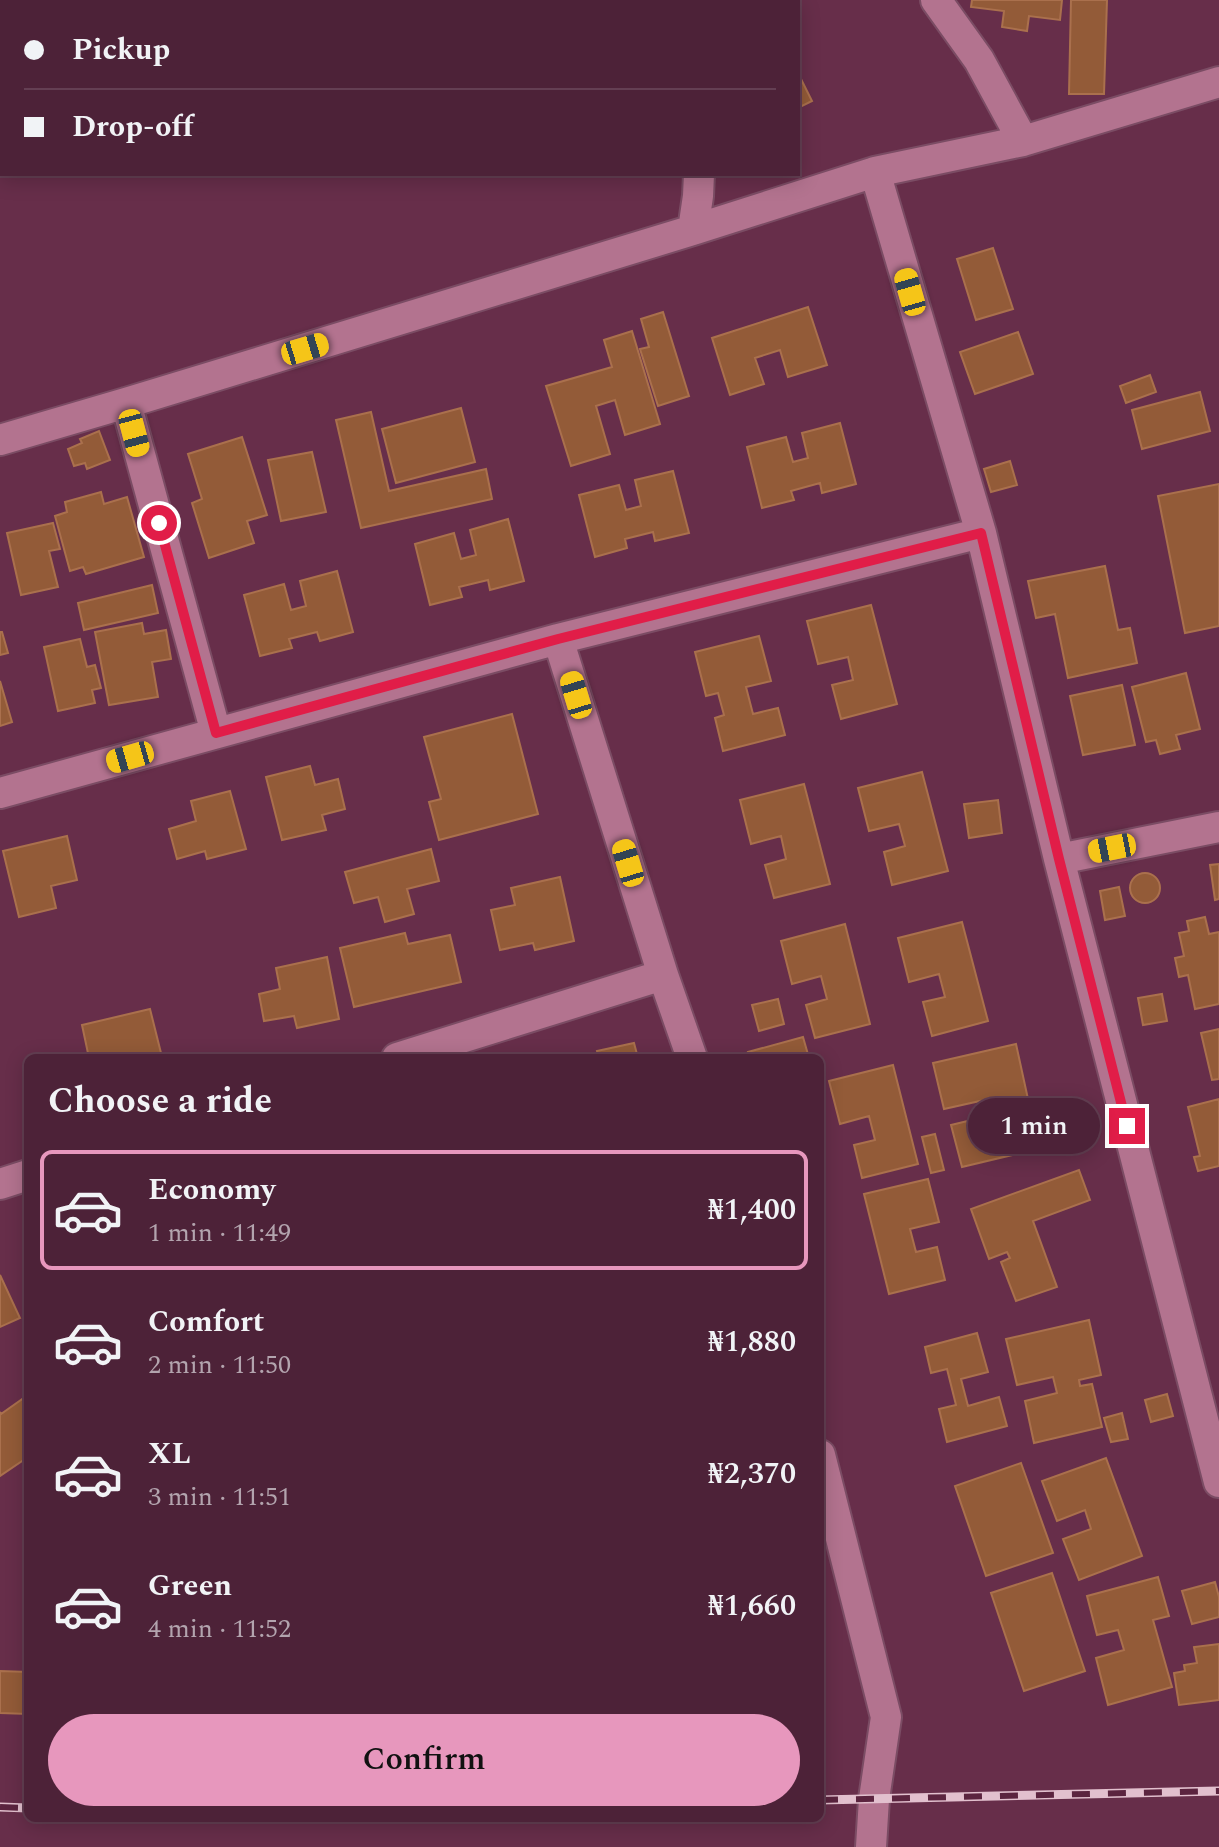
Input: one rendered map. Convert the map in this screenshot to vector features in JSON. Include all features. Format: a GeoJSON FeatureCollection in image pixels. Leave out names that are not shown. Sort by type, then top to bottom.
{"type":"FeatureCollection","features":[{"type":"Feature","properties":{"kind":"street"},"geometry":{"type":"LineString","coordinates":[[936,0],[979,60],[1023,141]]}},
{"type":"Feature","properties":{"kind":"street"},"geometry":{"type":"LineString","coordinates":[[0,440],[875,172],[1023,141],[1219,82]]}},
{"type":"Feature","properties":{"kind":"street"},"geometry":{"type":"LineString","coordinates":[[875,172],[981,533],[1059,859],[1219,1482]]}},
{"type":"Feature","properties":{"kind":"street"},"geometry":{"type":"LineString","coordinates":[[693,230],[699,176]]}},
{"type":"Feature","properties":{"kind":"street"},"geometry":{"type":"LineString","coordinates":[[126,403],[216,733]]}},
{"type":"Feature","properties":{"kind":"street"},"geometry":{"type":"LineString","coordinates":[[0,793],[558,639],[981,533]]}},
{"type":"Feature","properties":{"kind":"street"},"geometry":{"type":"LineString","coordinates":[[558,639],[691,1054]]}},
{"type":"Feature","properties":{"kind":"street"},"geometry":{"type":"LineString","coordinates":[[1059,859],[1219,827]]}},
{"type":"Feature","properties":{"kind":"street"},"geometry":{"type":"LineString","coordinates":[[410,1054],[663,975]]}},
{"type":"Feature","properties":{"kind":"street"},"geometry":{"type":"LineString","coordinates":[[0,1184],[24,1176]]}},
{"type":"Feature","properties":{"kind":"street"},"geometry":{"type":"LineString","coordinates":[[824,1471],[886,1717],[874,1799],[871,1847]]}},
{"type":"Feature","properties":{"kind":"building"},"geometry":{"type":"Polygon","coordinates":[[[972,0],[1062,0],[1060,20],[1029,16],[1027,31],[1002,27],[1004,11],[971,7],[972,0]]]}},
{"type":"Feature","properties":{"kind":"building"},"geometry":{"type":"Polygon","coordinates":[[[1071,0],[1107,0],[1104,94],[1069,94],[1071,0]]]}},
{"type":"Feature","properties":{"kind":"building"},"geometry":{"type":"Polygon","coordinates":[[[800,77],[812,101],[800,107],[800,77]]]}},
{"type":"Feature","properties":{"kind":"building"},"geometry":{"type":"Polygon","coordinates":[[[993,248],[1013,309],[976,320],[957,259],[993,248]]]}},
{"type":"Feature","properties":{"kind":"building"},"geometry":{"type":"Polygon","coordinates":[[[808,307],[827,365],[788,377],[780,350],[755,358],[764,384],[730,395],[712,338],[808,307]]]}},
{"type":"Feature","properties":{"kind":"building"},"geometry":{"type":"Polygon","coordinates":[[[663,312],[689,396],[658,406],[640,349],[649,347],[641,319],[663,312]]]}},
{"type":"Feature","properties":{"kind":"building"},"geometry":{"type":"Polygon","coordinates":[[[632,331],[660,424],[625,435],[615,400],[596,406],[610,454],[571,466],[546,386],[612,367],[604,340],[632,331]]]}},
{"type":"Feature","properties":{"kind":"building"},"geometry":{"type":"Polygon","coordinates":[[[1018,332],[1033,374],[975,394],[960,352],[1018,332]]]}},
{"type":"Feature","properties":{"kind":"building"},"geometry":{"type":"Polygon","coordinates":[[[1150,375],[1156,392],[1126,403],[1120,386],[1150,375]]]}},
{"type":"Feature","properties":{"kind":"building"},"geometry":{"type":"Polygon","coordinates":[[[1200,392],[1210,431],[1142,449],[1132,410],[1200,392]]]}},
{"type":"Feature","properties":{"kind":"building"},"geometry":{"type":"Polygon","coordinates":[[[461,408],[475,462],[396,483],[382,429],[461,408]]]}},
{"type":"Feature","properties":{"kind":"building"},"geometry":{"type":"Polygon","coordinates":[[[371,412],[389,491],[486,469],[492,499],[361,528],[336,420],[371,412]]]}},
{"type":"Feature","properties":{"kind":"building"},"geometry":{"type":"Polygon","coordinates":[[[840,423],[856,484],[822,493],[820,483],[791,491],[794,500],[762,508],[747,447],[786,437],[793,462],[808,458],[802,433],[840,423]]]}},
{"type":"Feature","properties":{"kind":"building"},"geometry":{"type":"Polygon","coordinates":[[[99,431],[110,460],[87,469],[85,463],[74,466],[68,449],[82,443],[80,439],[99,431]]]}},
{"type":"Feature","properties":{"kind":"building"},"geometry":{"type":"Polygon","coordinates":[[[242,437],[267,515],[247,521],[254,543],[209,558],[192,503],[202,499],[188,454],[242,437]]]}},
{"type":"Feature","properties":{"kind":"building"},"geometry":{"type":"Polygon","coordinates":[[[312,452],[326,512],[281,521],[268,460],[312,452]]]}},
{"type":"Feature","properties":{"kind":"building"},"geometry":{"type":"Polygon","coordinates":[[[1010,461],[1017,485],[991,492],[984,469],[1010,461]]]}},
{"type":"Feature","properties":{"kind":"building"},"geometry":{"type":"Polygon","coordinates":[[[673,471],[689,533],[655,541],[653,532],[625,539],[627,548],[595,557],[579,495],[619,485],[626,510],[641,506],[635,480],[673,471]]]}},
{"type":"Feature","properties":{"kind":"building"},"geometry":{"type":"Polygon","coordinates":[[[1219,484],[1219,626],[1185,633],[1158,496],[1219,484]]]}},
{"type":"Feature","properties":{"kind":"building"},"geometry":{"type":"Polygon","coordinates":[[[101,492],[104,504],[127,497],[144,557],[86,574],[83,567],[70,571],[55,516],[67,512],[65,502],[101,492]]]}},
{"type":"Feature","properties":{"kind":"building"},"geometry":{"type":"Polygon","coordinates":[[[508,519],[524,581],[490,590],[488,580],[459,587],[462,597],[430,605],[415,544],[454,533],[461,559],[476,555],[470,530],[508,519]]]}},
{"type":"Feature","properties":{"kind":"building"},"geometry":{"type":"Polygon","coordinates":[[[53,523],[60,549],[49,551],[58,587],[21,595],[7,533],[53,523]]]}},
{"type":"Feature","properties":{"kind":"building"},"geometry":{"type":"Polygon","coordinates":[[[1105,566],[1118,630],[1130,628],[1137,663],[1068,678],[1055,614],[1036,618],[1028,581],[1105,566]]]}},
{"type":"Feature","properties":{"kind":"building"},"geometry":{"type":"Polygon","coordinates":[[[337,571],[353,632],[320,641],[317,632],[289,639],[292,648],[260,656],[244,595],[284,584],[291,610],[306,606],[300,581],[337,571]]]}},
{"type":"Feature","properties":{"kind":"building"},"geometry":{"type":"Polygon","coordinates":[[[152,585],[158,613],[84,630],[78,603],[152,585]]]}},
{"type":"Feature","properties":{"kind":"building"},"geometry":{"type":"Polygon","coordinates":[[[871,605],[897,704],[841,719],[832,685],[853,680],[848,657],[818,664],[807,621],[871,605]]]}},
{"type":"Feature","properties":{"kind":"building"},"geometry":{"type":"Polygon","coordinates":[[[142,623],[144,634],[166,630],[171,659],[152,662],[158,697],[109,705],[95,632],[142,623]]]}},
{"type":"Feature","properties":{"kind":"building"},"geometry":{"type":"Polygon","coordinates":[[[0,632],[8,653],[0,655],[0,632]]]}},
{"type":"Feature","properties":{"kind":"building"},"geometry":{"type":"Polygon","coordinates":[[[759,636],[771,681],[746,687],[753,714],[778,708],[785,735],[723,751],[715,718],[724,715],[718,693],[706,696],[695,652],[759,636]]]}},
{"type":"Feature","properties":{"kind":"building"},"geometry":{"type":"Polygon","coordinates":[[[80,639],[87,667],[95,665],[101,688],[92,690],[95,703],[58,711],[44,647],[80,639]]]}},
{"type":"Feature","properties":{"kind":"building"},"geometry":{"type":"Polygon","coordinates":[[[1186,673],[1200,729],[1176,735],[1180,749],[1160,754],[1156,740],[1146,742],[1132,687],[1186,673]]]}},
{"type":"Feature","properties":{"kind":"building"},"geometry":{"type":"Polygon","coordinates":[[[0,681],[12,722],[0,726],[0,681]]]}},
{"type":"Feature","properties":{"kind":"building"},"geometry":{"type":"Polygon","coordinates":[[[1122,685],[1135,745],[1083,755],[1070,696],[1122,685]]]}},
{"type":"Feature","properties":{"kind":"building"},"geometry":{"type":"Polygon","coordinates":[[[512,714],[538,814],[439,840],[429,802],[441,799],[424,737],[512,714]]]}},
{"type":"Feature","properties":{"kind":"building"},"geometry":{"type":"Polygon","coordinates":[[[310,766],[315,785],[338,779],[345,809],[322,815],[326,830],[282,840],[266,777],[310,766]]]}},
{"type":"Feature","properties":{"kind":"building"},"geometry":{"type":"Polygon","coordinates":[[[922,772],[948,871],[892,885],[884,852],[905,846],[899,824],[869,831],[858,788],[922,772]]]}},
{"type":"Feature","properties":{"kind":"building"},"geometry":{"type":"Polygon","coordinates":[[[804,784],[830,884],[774,898],[765,865],[786,859],[781,836],[751,844],[740,800],[804,784]]]}},
{"type":"Feature","properties":{"kind":"building"},"geometry":{"type":"Polygon","coordinates":[[[230,791],[246,849],[207,859],[205,851],[177,859],[169,829],[196,821],[191,801],[230,791]]]}},
{"type":"Feature","properties":{"kind":"building"},"geometry":{"type":"Polygon","coordinates":[[[998,800],[1002,833],[969,838],[964,804],[998,800]]]}},
{"type":"Feature","properties":{"kind":"building"},"geometry":{"type":"Polygon","coordinates":[[[67,836],[77,880],[51,886],[56,908],[19,917],[3,851],[67,836]]]}},
{"type":"Feature","properties":{"kind":"building"},"geometry":{"type":"Polygon","coordinates":[[[431,849],[439,881],[407,889],[414,914],[385,922],[378,897],[354,903],[345,872],[431,849]]]}},
{"type":"Feature","properties":{"kind":"building"},"geometry":{"type":"Polygon","coordinates":[[[1219,864],[1219,899],[1215,900],[1210,865],[1219,864]]]}},
{"type":"Feature","properties":{"kind":"building"},"geometry":{"type":"Polygon","coordinates":[[[1145,873],[1156,877],[1160,888],[1156,899],[1145,903],[1134,899],[1130,888],[1134,877],[1145,873]]]}},
{"type":"Feature","properties":{"kind":"building"},"geometry":{"type":"Polygon","coordinates":[[[560,877],[574,941],[535,950],[533,943],[500,950],[491,910],[515,905],[511,888],[560,877]]]}},
{"type":"Feature","properties":{"kind":"building"},"geometry":{"type":"Polygon","coordinates":[[[1119,887],[1125,916],[1105,920],[1100,891],[1119,887]]]}},
{"type":"Feature","properties":{"kind":"building"},"geometry":{"type":"Polygon","coordinates":[[[1205,917],[1209,934],[1219,932],[1219,1004],[1195,1009],[1188,975],[1179,977],[1175,958],[1184,956],[1179,933],[1189,931],[1187,921],[1205,917]]]}},
{"type":"Feature","properties":{"kind":"building"},"geometry":{"type":"Polygon","coordinates":[[[962,922],[988,1021],[932,1036],[923,1002],[945,997],[939,974],[909,982],[898,938],[962,922]]]}},
{"type":"Feature","properties":{"kind":"building"},"geometry":{"type":"Polygon","coordinates":[[[845,924],[870,1024],[815,1038],[806,1005],[827,999],[821,976],[792,984],[781,941],[845,924]]]}},
{"type":"Feature","properties":{"kind":"building"},"geometry":{"type":"Polygon","coordinates":[[[405,933],[408,944],[450,935],[461,982],[354,1007],[340,948],[405,933]]]}},
{"type":"Feature","properties":{"kind":"building"},"geometry":{"type":"Polygon","coordinates":[[[327,957],[339,1019],[297,1028],[294,1016],[264,1021],[259,994],[280,989],[276,968],[327,957]]]}},
{"type":"Feature","properties":{"kind":"building"},"geometry":{"type":"Polygon","coordinates":[[[1162,994],[1167,1021],[1143,1025],[1138,998],[1162,994]]]}},
{"type":"Feature","properties":{"kind":"building"},"geometry":{"type":"Polygon","coordinates":[[[778,999],[784,1024],[759,1031],[752,1005],[778,999]]]}},
{"type":"Feature","properties":{"kind":"building"},"geometry":{"type":"Polygon","coordinates":[[[150,1009],[161,1053],[88,1054],[82,1025],[150,1009]]]}},
{"type":"Feature","properties":{"kind":"building"},"geometry":{"type":"Polygon","coordinates":[[[1219,1029],[1219,1079],[1212,1080],[1201,1033],[1219,1029]]]}},
{"type":"Feature","properties":{"kind":"building"},"geometry":{"type":"Polygon","coordinates":[[[803,1037],[808,1054],[749,1054],[803,1037]]]}},
{"type":"Feature","properties":{"kind":"building"},"geometry":{"type":"Polygon","coordinates":[[[634,1043],[637,1054],[598,1054],[597,1051],[634,1043]]]}},
{"type":"Feature","properties":{"kind":"building"},"geometry":{"type":"Polygon","coordinates":[[[1016,1044],[1028,1099],[1006,1104],[1007,1110],[1019,1107],[1029,1151],[962,1167],[951,1125],[984,1117],[980,1101],[944,1109],[933,1063],[1016,1044]]]}},
{"type":"Feature","properties":{"kind":"building"},"geometry":{"type":"Polygon","coordinates":[[[893,1065],[918,1164],[862,1178],[854,1145],[875,1140],[869,1116],[840,1124],[829,1081],[893,1065]]]}},
{"type":"Feature","properties":{"kind":"building"},"geometry":{"type":"Polygon","coordinates":[[[1219,1099],[1219,1166],[1198,1171],[1194,1157],[1200,1156],[1188,1107],[1219,1099]]]}},
{"type":"Feature","properties":{"kind":"building"},"geometry":{"type":"Polygon","coordinates":[[[935,1134],[944,1170],[931,1173],[922,1137],[935,1134]]]}},
{"type":"Feature","properties":{"kind":"building"},"geometry":{"type":"Polygon","coordinates":[[[1079,1170],[1090,1200],[1033,1221],[1057,1287],[1016,1301],[1001,1262],[1010,1258],[1007,1252],[989,1259],[971,1209],[1079,1170]]]}},
{"type":"Feature","properties":{"kind":"building"},"geometry":{"type":"Polygon","coordinates":[[[928,1179],[939,1222],[910,1229],[916,1252],[937,1247],[945,1280],[889,1294],[864,1194],[928,1179]]]}},
{"type":"Feature","properties":{"kind":"building"},"geometry":{"type":"Polygon","coordinates":[[[0,1275],[20,1318],[0,1327],[0,1275]]]}},
{"type":"Feature","properties":{"kind":"building"},"geometry":{"type":"Polygon","coordinates":[[[1089,1320],[1101,1375],[1079,1380],[1080,1386],[1092,1384],[1102,1427],[1034,1443],[1025,1401],[1057,1393],[1053,1377],[1017,1385],[1006,1339],[1089,1320]]]}},
{"type":"Feature","properties":{"kind":"building"},"geometry":{"type":"Polygon","coordinates":[[[977,1333],[988,1372],[961,1379],[968,1406],[999,1397],[1007,1426],[947,1442],[939,1409],[956,1405],[947,1369],[931,1373],[925,1347],[977,1333]]]}},
{"type":"Feature","properties":{"kind":"building"},"geometry":{"type":"Polygon","coordinates":[[[1167,1394],[1173,1416],[1151,1422],[1145,1400],[1167,1394]]]}},
{"type":"Feature","properties":{"kind":"building"},"geometry":{"type":"Polygon","coordinates":[[[24,1398],[24,1460],[0,1476],[0,1412],[24,1398]]]}},
{"type":"Feature","properties":{"kind":"building"},"geometry":{"type":"Polygon","coordinates":[[[1122,1413],[1128,1439],[1111,1442],[1104,1418],[1122,1413]]]}},
{"type":"Feature","properties":{"kind":"building"},"geometry":{"type":"Polygon","coordinates":[[[1106,1458],[1142,1556],[1079,1580],[1063,1539],[1091,1529],[1085,1510],[1057,1521],[1042,1481],[1106,1458]]]}},
{"type":"Feature","properties":{"kind":"building"},"geometry":{"type":"Polygon","coordinates":[[[1021,1463],[1053,1553],[986,1576],[955,1486],[1021,1463]]]}},
{"type":"Feature","properties":{"kind":"building"},"geometry":{"type":"Polygon","coordinates":[[[1052,1573],[1085,1671],[1024,1691],[991,1593],[1052,1573]]]}},
{"type":"Feature","properties":{"kind":"building"},"geometry":{"type":"Polygon","coordinates":[[[1158,1577],[1169,1616],[1153,1620],[1172,1687],[1108,1705],[1096,1658],[1124,1650],[1118,1630],[1097,1635],[1087,1596],[1158,1577]]]}},
{"type":"Feature","properties":{"kind":"building"},"geometry":{"type":"Polygon","coordinates":[[[1215,1582],[1219,1617],[1192,1624],[1182,1591],[1215,1582]]]}},
{"type":"Feature","properties":{"kind":"building"},"geometry":{"type":"Polygon","coordinates":[[[1219,1644],[1219,1700],[1179,1705],[1174,1673],[1185,1671],[1184,1665],[1197,1663],[1194,1647],[1219,1644]]]}},
{"type":"Feature","properties":{"kind":"building"},"geometry":{"type":"Polygon","coordinates":[[[0,1671],[24,1672],[24,1714],[0,1713],[0,1671]]]}},
{"type":"Feature","properties":{"kind":"railway"},"geometry":{"type":"LineString","coordinates":[[824,1800],[1219,1791]]}},
{"type":"Feature","properties":{"kind":"railway"},"geometry":{"type":"LineString","coordinates":[[0,1807],[24,1808]]}},
{"type":"Feature","properties":{"kind":"route"},"geometry":{"type":"LineString","coordinates":[[159,523],[216,733],[558,639],[981,533],[1127,1126]]}}]}
